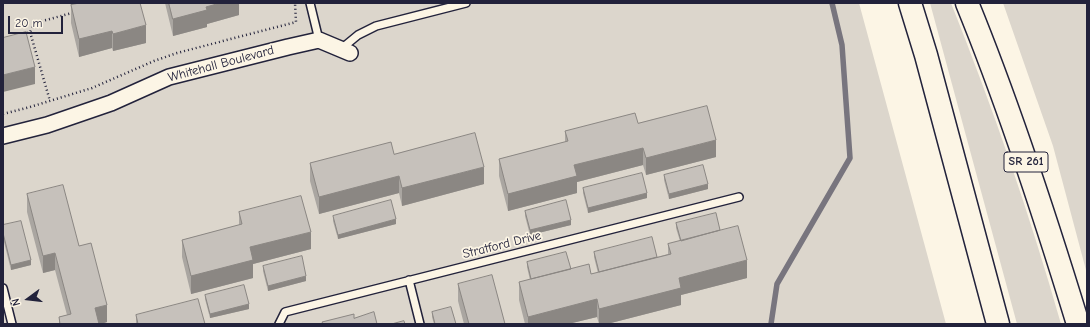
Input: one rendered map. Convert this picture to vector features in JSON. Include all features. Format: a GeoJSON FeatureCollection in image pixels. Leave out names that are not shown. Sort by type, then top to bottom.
{"type":"FeatureCollection","features":[{"type":"Feature","properties":{"kind":"main road"},"geometry":{"type":"LineString","coordinates":[[910,3],[926,55],[998,324]]}},
{"type":"Feature","properties":{"kind":"main road","name":"SR 261"},"geometry":{"type":"LineString","coordinates":[[967,3],[997,78],[1054,245],[1078,324]]}},
{"type":"Feature","properties":{"kind":"street"},"geometry":{"type":"LineString","coordinates":[[319,40],[345,51]]}},
{"type":"Feature","properties":{"kind":"street","name":"Whitehall Boulevard"},"geometry":{"type":"LineString","coordinates":[[3,136],[47,125],[111,103],[169,77],[319,40]]}},
{"type":"Feature","properties":{"kind":"lane"},"geometry":{"type":"LineString","coordinates":[[310,3],[319,40]]}},
{"type":"Feature","properties":{"kind":"lane"},"geometry":{"type":"LineString","coordinates":[[345,51],[358,35],[376,26],[466,3]]}},
{"type":"Feature","properties":{"kind":"lane","name":"Stratford Drive"},"geometry":{"type":"LineString","coordinates":[[278,324],[285,312],[739,197]]}},
{"type":"Feature","properties":{"kind":"lane"},"geometry":{"type":"LineString","coordinates":[[409,280],[420,324]]}},
{"type":"Feature","properties":{"kind":"lane"},"geometry":{"type":"LineString","coordinates":[[3,288],[12,324]]}},
{"type":"Feature","properties":{"kind":"path"},"geometry":{"type":"LineString","coordinates":[[50,100],[30,32],[35,22],[79,11]]}},
{"type":"Feature","properties":{"kind":"path"},"geometry":{"type":"LineString","coordinates":[[17,36],[30,32]]}},
{"type":"Feature","properties":{"kind":"shaded area"},"geometry":{"type":"Polygon","coordinates":[[[3,3],[859,3],[946,324],[3,324],[3,3]]]}},
{"type":"Feature","properties":{"kind":"shaded area"},"geometry":{"type":"Polygon","coordinates":[[[930,3],[951,3],[982,82],[1010,162],[1037,243],[1061,324],[1017,324],[930,3]]]}},
{"type":"Feature","properties":{"kind":"shaded area"},"geometry":{"type":"Polygon","coordinates":[[[1003,3],[1087,3],[1087,274],[1053,146],[1003,3]]]}},
{"type":"Feature","properties":{"kind":"building"},"geometry":{"type":"Polygon","coordinates":[[[80,3],[140,3],[146,25],[113,34],[112,31],[79,39],[71,5],[80,3]]]}},
{"type":"Feature","properties":{"kind":"building"},"geometry":{"type":"Polygon","coordinates":[[[169,3],[220,3],[206,7],[207,10],[173,19],[169,3]]]}},
{"type":"Feature","properties":{"kind":"building"},"geometry":{"type":"Polygon","coordinates":[[[26,32],[35,67],[3,75],[3,38],[26,32]]]}},
{"type":"Feature","properties":{"kind":"building"},"geometry":{"type":"Polygon","coordinates":[[[707,106],[716,140],[646,158],[643,148],[574,165],[577,176],[508,194],[499,159],[568,141],[565,131],[635,113],[638,123],[707,106]]]}},
{"type":"Feature","properties":{"kind":"building"},"geometry":{"type":"Polygon","coordinates":[[[475,133],[484,167],[402,188],[399,176],[319,197],[310,163],[391,142],[394,154],[475,133]]]}},
{"type":"Feature","properties":{"kind":"building"},"geometry":{"type":"Polygon","coordinates":[[[703,165],[708,184],[669,194],[664,175],[703,165]]]}},
{"type":"Feature","properties":{"kind":"building"},"geometry":{"type":"Polygon","coordinates":[[[642,173],[647,193],[588,208],[583,188],[642,173]]]}},
{"type":"Feature","properties":{"kind":"building"},"geometry":{"type":"Polygon","coordinates":[[[63,185],[79,246],[91,243],[107,305],[95,308],[99,324],[60,324],[59,317],[71,314],[55,253],[43,256],[27,194],[63,185]]]}},
{"type":"Feature","properties":{"kind":"building"},"geometry":{"type":"Polygon","coordinates":[[[301,196],[311,232],[250,247],[253,260],[191,276],[182,240],[242,224],[239,212],[301,196]]]}},
{"type":"Feature","properties":{"kind":"building"},"geometry":{"type":"Polygon","coordinates":[[[391,200],[396,219],[338,235],[333,216],[391,200]]]}},
{"type":"Feature","properties":{"kind":"building"},"geometry":{"type":"Polygon","coordinates":[[[566,200],[571,220],[530,230],[525,211],[566,200]]]}},
{"type":"Feature","properties":{"kind":"building"},"geometry":{"type":"Polygon","coordinates":[[[716,213],[720,230],[681,241],[676,223],[716,213]]]}},
{"type":"Feature","properties":{"kind":"building"},"geometry":{"type":"Polygon","coordinates":[[[21,221],[31,260],[11,265],[3,233],[3,225],[21,221]]]}},
{"type":"Feature","properties":{"kind":"building"},"geometry":{"type":"Polygon","coordinates":[[[738,226],[747,260],[679,278],[681,288],[599,309],[597,299],[528,317],[519,282],[589,264],[591,274],[671,254],[668,244],[738,226]]]}},
{"type":"Feature","properties":{"kind":"building"},"geometry":{"type":"Polygon","coordinates":[[[652,237],[657,257],[599,272],[594,252],[652,237]]]}},
{"type":"Feature","properties":{"kind":"building"},"geometry":{"type":"Polygon","coordinates":[[[566,252],[571,269],[531,279],[527,262],[566,252]]]}},
{"type":"Feature","properties":{"kind":"building"},"geometry":{"type":"Polygon","coordinates":[[[302,256],[306,276],[268,286],[263,266],[302,256]]]}},
{"type":"Feature","properties":{"kind":"building"},"geometry":{"type":"Polygon","coordinates":[[[492,275],[505,324],[469,324],[458,284],[492,275]]]}},
{"type":"Feature","properties":{"kind":"building"},"geometry":{"type":"Polygon","coordinates":[[[244,285],[249,304],[210,314],[205,295],[244,285]]]}},
{"type":"Feature","properties":{"kind":"building"},"geometry":{"type":"Polygon","coordinates":[[[198,299],[205,324],[138,324],[136,315],[198,299]]]}},
{"type":"Feature","properties":{"kind":"building"},"geometry":{"type":"Polygon","coordinates":[[[451,307],[456,324],[435,324],[432,312],[451,307]]]}},
{"type":"Feature","properties":{"kind":"building"},"geometry":{"type":"Polygon","coordinates":[[[374,312],[377,324],[323,324],[322,322],[354,314],[354,318],[374,312]]]}},
{"type":"Feature","properties":{"kind":"building"},"geometry":{"type":"Polygon","coordinates":[[[404,321],[405,324],[392,324],[404,321]]]}},
{"type":"Feature","properties":{"kind":"waterway"},"geometry":{"type":"LineString","coordinates":[[771,324],[777,284],[850,158],[842,45],[832,3]]}}]}
